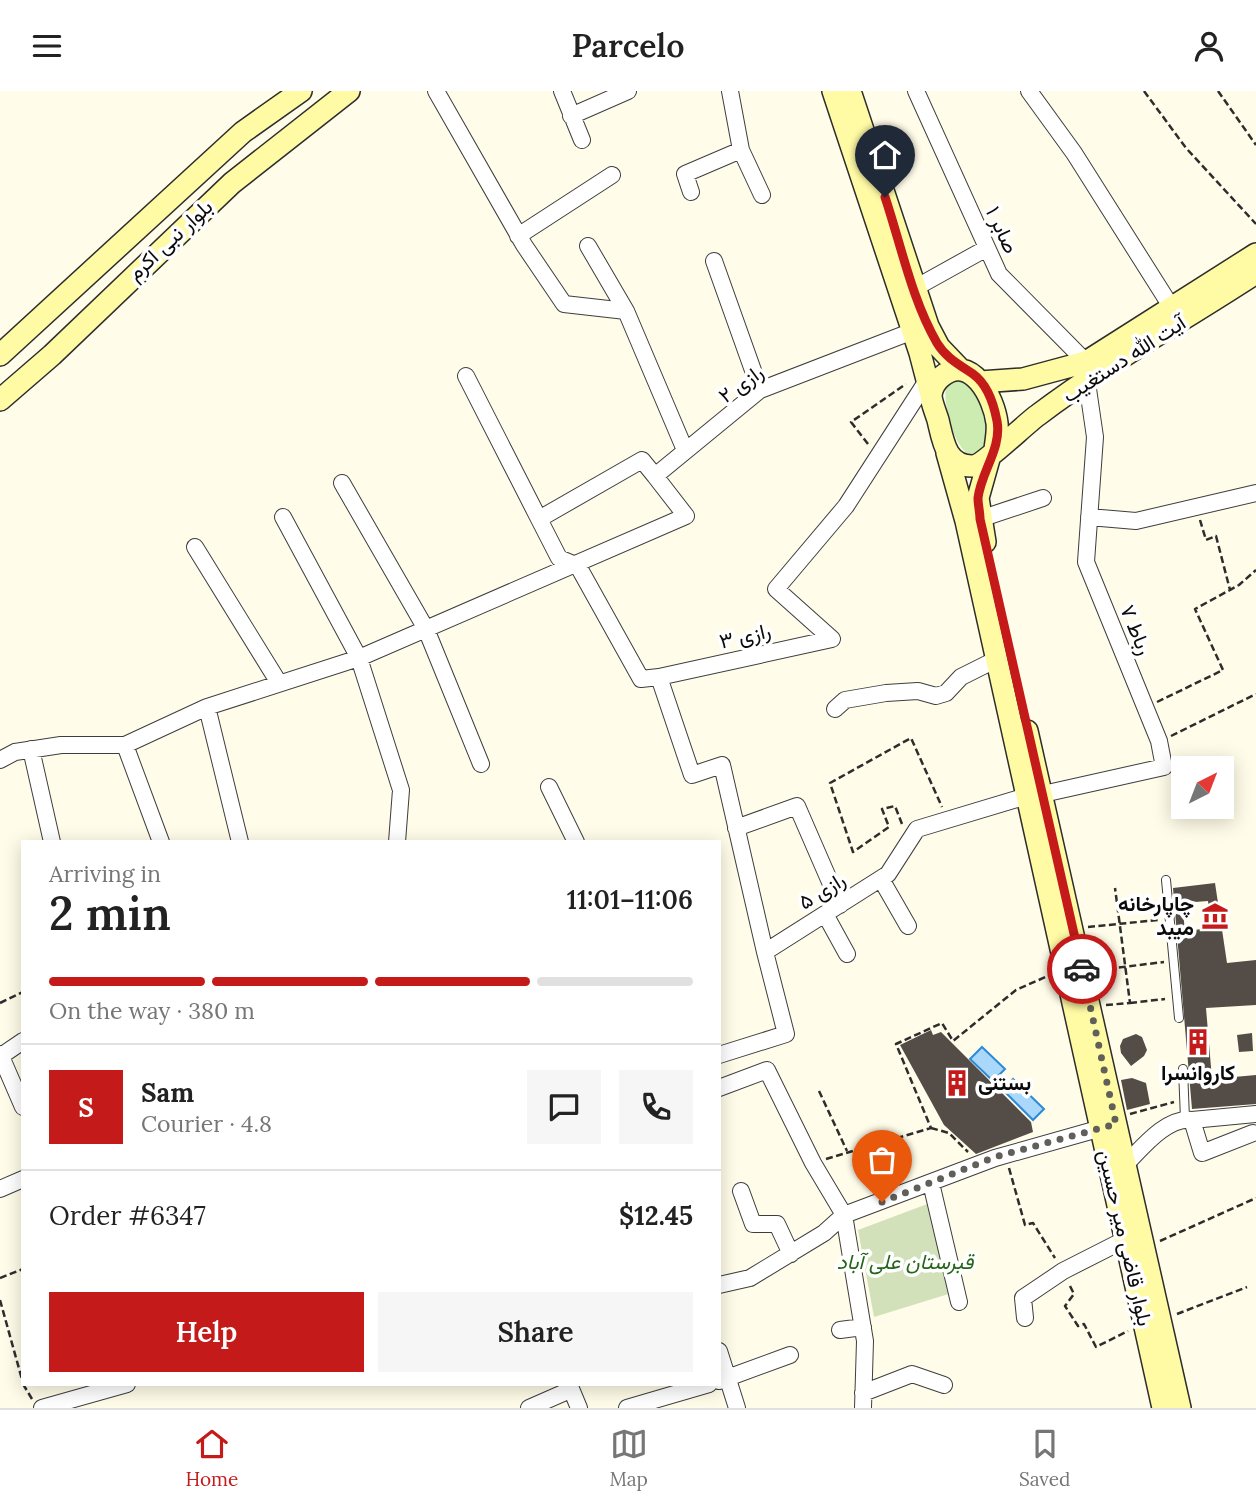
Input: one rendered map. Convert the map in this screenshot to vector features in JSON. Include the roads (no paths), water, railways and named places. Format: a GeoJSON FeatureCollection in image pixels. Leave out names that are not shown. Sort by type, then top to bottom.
{"type":"FeatureCollection","features":[{"type":"Feature","properties":{"kind":"main road","name":"بلوار نبی اکرم"},"geometry":{"type":"LineString","coordinates":[[0,355],[243,132],[301,91]]}},
{"type":"Feature","properties":{"kind":"main road","name":"بلوار نبی اکرم"},"geometry":{"type":"LineString","coordinates":[[0,400],[52,355],[232,183],[349,91]]}},
{"type":"Feature","properties":{"kind":"main road"},"geometry":{"type":"LineString","coordinates":[[833,91],[928,381],[936,381],[947,372],[961,370],[972,373],[980,382]]}},
{"type":"Feature","properties":{"kind":"main road"},"geometry":{"type":"LineString","coordinates":[[850,91],[928,326],[939,347],[961,370]]}},
{"type":"Feature","properties":{"kind":"main road","name":"آیت الله دستغیب"},"geometry":{"type":"LineString","coordinates":[[992,454],[1087,372],[1172,308],[1256,254]]}},
{"type":"Feature","properties":{"kind":"main road","name":"آیت الله دستغیب"},"geometry":{"type":"LineString","coordinates":[[980,382],[1087,372],[1256,273]]}},
{"type":"Feature","properties":{"kind":"main road"},"geometry":{"type":"LineString","coordinates":[[28,329],[52,355]]}},
{"type":"Feature","properties":{"kind":"main road","name":"بلوار قاضی میر حسین"},"geometry":{"type":"LineString","coordinates":[[928,381],[967,521],[997,659],[1035,795],[1116,1122],[1125,1165],[1135,1244]]}},
{"type":"Feature","properties":{"kind":"main road","name":"بلوار قاضی میر حسین"},"geometry":{"type":"LineString","coordinates":[[980,382],[992,402],[998,425],[978,498],[980,519],[1066,968],[1116,1122],[1135,1244],[1153,1322],[1180,1408]]}},
{"type":"Feature","properties":{"kind":"main road"},"geometry":{"type":"LineString","coordinates":[[947,453],[959,464],[975,466],[992,454]]}},
{"type":"Feature","properties":{"kind":"main road","name":"بلوار قاضی میر حسین"},"geometry":{"type":"LineString","coordinates":[[1153,1322],[1163,1408]]}},
{"type":"Feature","properties":{"kind":"street"},"geometry":{"type":"LineString","coordinates":[[436,91],[518,236],[564,304],[626,311]]}},
{"type":"Feature","properties":{"kind":"street"},"geometry":{"type":"LineString","coordinates":[[562,91],[582,140]]}},
{"type":"Feature","properties":{"kind":"street"},"geometry":{"type":"LineString","coordinates":[[571,116],[628,91]]}},
{"type":"Feature","properties":{"kind":"street"},"geometry":{"type":"LineString","coordinates":[[730,91],[741,150],[762,195]]}},
{"type":"Feature","properties":{"kind":"street","name":"صابر ۱"},"geometry":{"type":"LineString","coordinates":[[916,91],[999,274],[1087,372]]}},
{"type":"Feature","properties":{"kind":"street"},"geometry":{"type":"LineString","coordinates":[[1029,91],[1074,153],[1172,308]]}},
{"type":"Feature","properties":{"kind":"street"},"geometry":{"type":"LineString","coordinates":[[691,192],[685,174],[741,150]]}},
{"type":"Feature","properties":{"kind":"street"},"geometry":{"type":"LineString","coordinates":[[518,236],[612,175]]}},
{"type":"Feature","properties":{"kind":"street"},"geometry":{"type":"LineString","coordinates":[[589,246],[626,311],[685,450]]}},
{"type":"Feature","properties":{"kind":"street"},"geometry":{"type":"LineString","coordinates":[[915,288],[987,248]]}},
{"type":"Feature","properties":{"kind":"street"},"geometry":{"type":"LineString","coordinates":[[714,261],[760,390]]}},
{"type":"Feature","properties":{"kind":"street","name":"رازی ۲"},"geometry":{"type":"LineString","coordinates":[[654,476],[728,419],[760,390],[913,331]]}},
{"type":"Feature","properties":{"kind":"street","name":"رباط ۷"},"geometry":{"type":"LineString","coordinates":[[1035,795],[1164,767],[1159,741],[1086,562],[1095,437],[1087,372]]}},
{"type":"Feature","properties":{"kind":"street"},"geometry":{"type":"LineString","coordinates":[[466,376],[559,558],[578,566],[641,679],[659,677],[692,775],[722,765],[786,1034],[721,1054]]}},
{"type":"Feature","properties":{"kind":"street","name":"رازی ۳"},"geometry":{"type":"LineString","coordinates":[[659,677],[832,639],[776,589],[846,506],[928,381]]}},
{"type":"Feature","properties":{"kind":"street"},"geometry":{"type":"LineString","coordinates":[[0,759],[15,752],[61,745],[125,745],[207,707],[359,658],[578,566],[686,516],[642,460],[539,519]]}},
{"type":"Feature","properties":{"kind":"street"},"geometry":{"type":"LineString","coordinates":[[342,483],[426,629],[481,764]]}},
{"type":"Feature","properties":{"kind":"street"},"geometry":{"type":"LineString","coordinates":[[1089,517],[1136,521],[1256,493]]}},
{"type":"Feature","properties":{"kind":"street"},"geometry":{"type":"LineString","coordinates":[[980,519],[1043,498]]}},
{"type":"Feature","properties":{"kind":"street"},"geometry":{"type":"LineString","coordinates":[[283,517],[359,658],[401,790],[397,840]]}},
{"type":"Feature","properties":{"kind":"street"},"geometry":{"type":"LineString","coordinates":[[195,547],[279,683]]}},
{"type":"Feature","properties":{"kind":"street"},"geometry":{"type":"LineString","coordinates":[[835,709],[845,700],[886,693],[918,691],[936,696],[946,693],[961,677],[997,659]]}},
{"type":"Feature","properties":{"kind":"street"},"geometry":{"type":"LineString","coordinates":[[207,707],[240,840]]}},
{"type":"Feature","properties":{"kind":"street"},"geometry":{"type":"LineString","coordinates":[[125,745],[160,840]]}},
{"type":"Feature","properties":{"kind":"street"},"geometry":{"type":"LineString","coordinates":[[31,749],[51,840]]}},
{"type":"Feature","properties":{"kind":"street"},"geometry":{"type":"LineString","coordinates":[[549,787],[575,840]]}},
{"type":"Feature","properties":{"kind":"street","name":"رازی ۵"},"geometry":{"type":"LineString","coordinates":[[765,952],[888,874],[917,829],[1035,795]]}},
{"type":"Feature","properties":{"kind":"street"},"geometry":{"type":"LineString","coordinates":[[736,828],[797,806],[840,905]]}},
{"type":"Feature","properties":{"kind":"street"},"geometry":{"type":"LineString","coordinates":[[881,879],[908,926]]}},
{"type":"Feature","properties":{"kind":"street"},"geometry":{"type":"LineString","coordinates":[[825,914],[847,954]]}},
{"type":"Feature","properties":{"kind":"street"},"geometry":{"type":"LineString","coordinates":[[21,1042],[1,1055],[4,1076],[21,1104]]}},
{"type":"Feature","properties":{"kind":"street"},"geometry":{"type":"LineString","coordinates":[[721,1087],[767,1070],[813,1163],[844,1215],[863,1327],[863,1401],[912,1374],[944,1385]]}},
{"type":"Feature","properties":{"kind":"street"},"geometry":{"type":"LineString","coordinates":[[1125,1165],[1164,1128],[1189,1119],[1256,1114]]}},
{"type":"Feature","properties":{"kind":"street"},"geometry":{"type":"LineString","coordinates":[[1189,1119],[1202,1153],[1253,1133]]}},
{"type":"Feature","properties":{"kind":"street"},"geometry":{"type":"LineString","coordinates":[[721,1285],[750,1278],[791,1254],[844,1215],[901,1196],[1005,1155],[1116,1122]]}},
{"type":"Feature","properties":{"kind":"street"},"geometry":{"type":"LineString","coordinates":[[0,1189],[21,1180]]}},
{"type":"Feature","properties":{"kind":"street"},"geometry":{"type":"LineString","coordinates":[[931,1184],[959,1303]]}},
{"type":"Feature","properties":{"kind":"street"},"geometry":{"type":"LineString","coordinates":[[741,1191],[753,1224],[777,1224],[791,1254]]}},
{"type":"Feature","properties":{"kind":"street"},"geometry":{"type":"LineString","coordinates":[[1025,1318],[1023,1298],[1063,1271],[1135,1244]]}},
{"type":"Feature","properties":{"kind":"street"},"geometry":{"type":"LineString","coordinates":[[840,1330],[863,1327]]}},
{"type":"Feature","properties":{"kind":"street"},"geometry":{"type":"LineString","coordinates":[[724,1380],[790,1355]]}},
{"type":"Feature","properties":{"kind":"street"},"geometry":{"type":"LineString","coordinates":[[721,1363],[724,1380],[737,1408]]}},
{"type":"Feature","properties":{"kind":"street"},"geometry":{"type":"LineString","coordinates":[[41,1408],[120,1386]]}},
{"type":"Feature","properties":{"kind":"street"},"geometry":{"type":"LineString","coordinates":[[627,1408],[702,1386]]}},
{"type":"Feature","properties":{"kind":"street"},"geometry":{"type":"LineString","coordinates":[[529,1408],[569,1387],[579,1408]]}},
{"type":"Feature","properties":{"kind":"lane"},"geometry":{"type":"LineString","coordinates":[[1166,880],[1179,1018]]}},
{"type":"Feature","properties":{"kind":"lane"},"geometry":{"type":"LineString","coordinates":[[1182,1069],[1189,1119]]}},
{"type":"Feature","properties":{"kind":"water"},"geometry":{"type":"Polygon","coordinates":[[[982,1047],[1005,1069],[993,1081],[970,1059],[982,1047]]]}},
{"type":"Feature","properties":{"kind":"water"},"geometry":{"type":"Polygon","coordinates":[[[1013,1079],[1044,1109],[1033,1120],[1003,1090],[1013,1079]]]}},
{"type":"Feature","properties":{"kind":"place","name":"چاپارخانه میبد"},"geometry":{"type":"Point","coordinates":[1215,916]}},
{"type":"Feature","properties":{"kind":"place","name":"کاروانسرا"},"geometry":{"type":"Point","coordinates":[1198,1042]}},
{"type":"Feature","properties":{"kind":"place","name":"بستنی"},"geometry":{"type":"Point","coordinates":[957,1083]}},
{"type":"Feature","properties":{"kind":"park label","name":"قبرستان علی آباد"},"geometry":{"type":"Point","coordinates":[905,1262]}}]}
